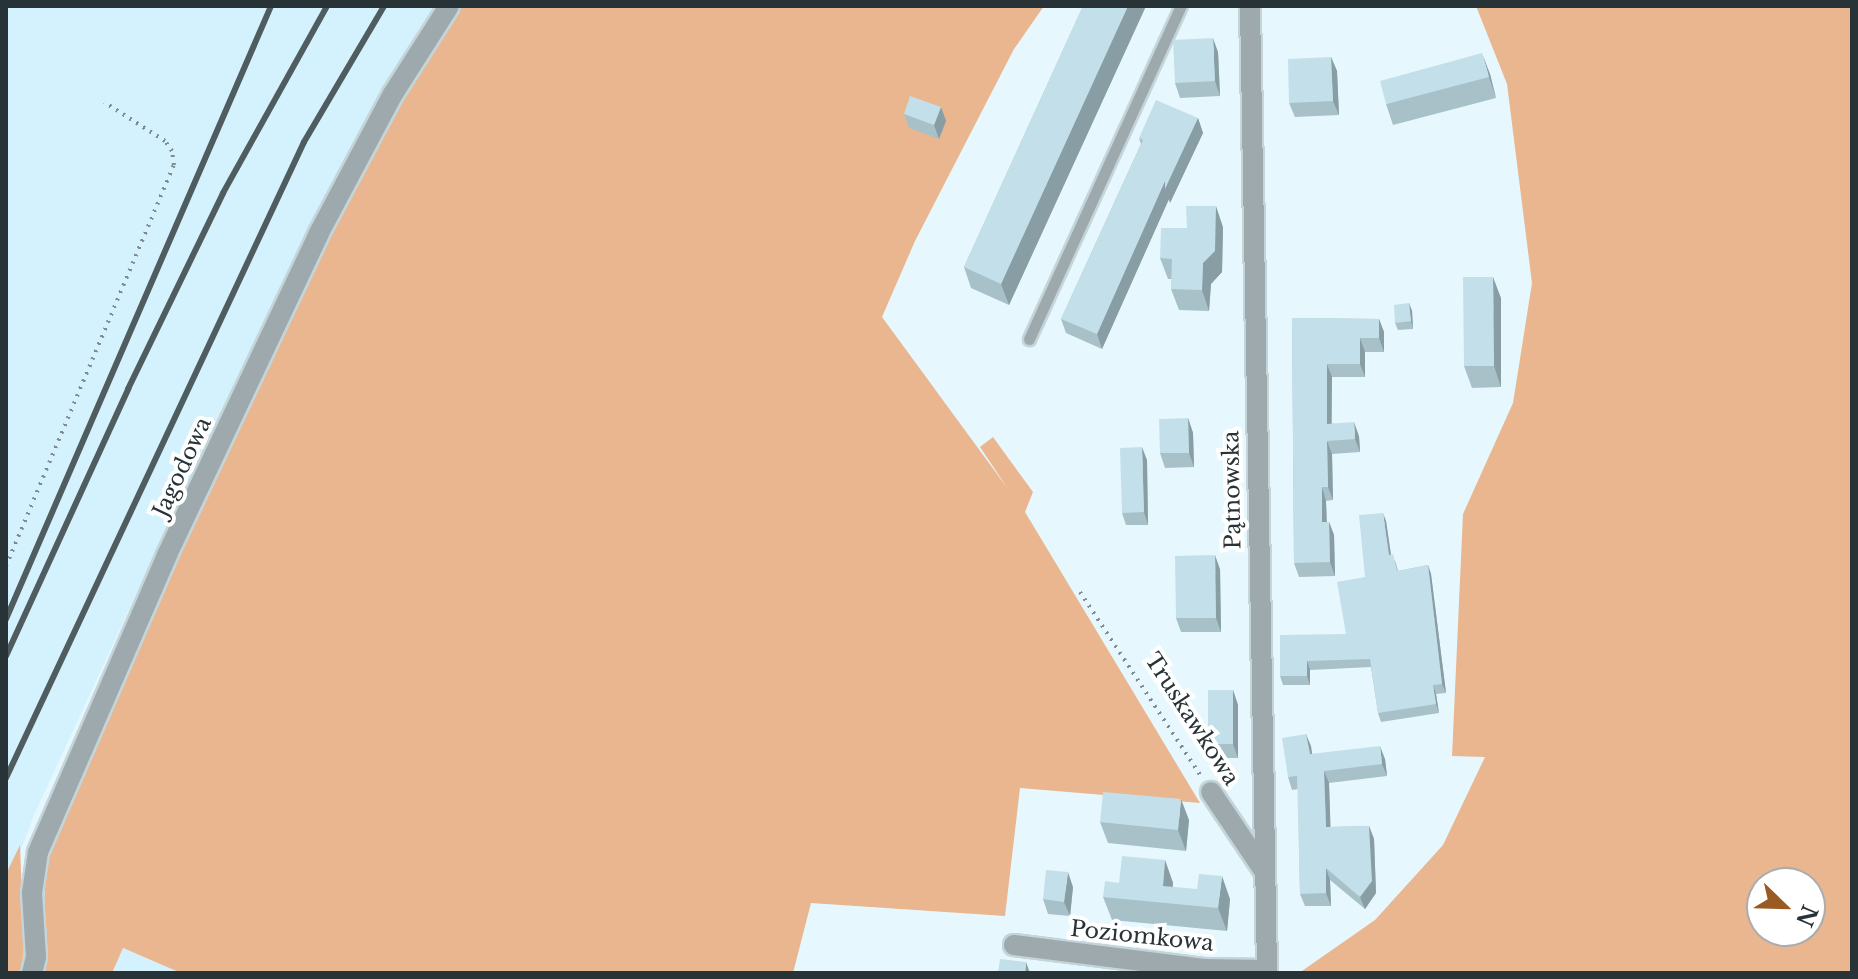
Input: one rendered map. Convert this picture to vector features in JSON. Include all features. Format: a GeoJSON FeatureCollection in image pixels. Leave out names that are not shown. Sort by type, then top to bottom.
{"type":"FeatureCollection","features":[{"type":"Feature","properties":{"kind":"street","name":"Jagodowa"},"geometry":{"type":"LineString","coordinates":[[32,973],[36,957],[32,893],[38,852],[167,555],[319,233],[393,94],[449,6]]}},
{"type":"Feature","properties":{"kind":"street","name":"Pątnowska"},"geometry":{"type":"LineString","coordinates":[[1250,6],[1266,971]]}},
{"type":"Feature","properties":{"kind":"street","name":"Truskawkowa"},"geometry":{"type":"LineString","coordinates":[[1211,792],[1264,871]]}},
{"type":"Feature","properties":{"kind":"street","name":"Poziomkowa"},"geometry":{"type":"LineString","coordinates":[[1014,945],[1203,969],[1266,971]]}},
{"type":"Feature","properties":{"kind":"lane"},"geometry":{"type":"LineString","coordinates":[[1029,339],[1181,6]]}},
{"type":"Feature","properties":{"kind":"path"},"geometry":{"type":"LineString","coordinates":[[6,566],[174,165],[172,151],[165,141],[104,102]]}},
{"type":"Feature","properties":{"kind":"path","name":"Truskawkowa"},"geometry":{"type":"LineString","coordinates":[[1080,592],[1211,792]]}},
{"type":"Feature","properties":{"kind":"shaded area"},"geometry":{"type":"Polygon","coordinates":[[[6,6],[442,6],[300,255],[194,469],[34,815],[6,890],[6,6]]]}},
{"type":"Feature","properties":{"kind":"shaded area"},"geometry":{"type":"Polygon","coordinates":[[[460,6],[1044,6],[1014,49],[915,241],[882,317],[1008,489],[980,447],[993,437],[1033,492],[1025,512],[1200,803],[1020,788],[1005,916],[811,903],[793,973],[181,973],[123,948],[112,973],[41,973],[46,860],[103,726],[238,422],[353,186],[406,90],[460,6]]]}},
{"type":"Feature","properties":{"kind":"shaded area"},"geometry":{"type":"Polygon","coordinates":[[[1476,6],[1852,6],[1852,973],[1299,973],[1375,920],[1443,845],[1485,757],[1452,756],[1463,514],[1513,403],[1532,283],[1507,84],[1476,6]]]}},
{"type":"Feature","properties":{"kind":"shaded area"},"geometry":{"type":"Polygon","coordinates":[[[20,845],[24,952],[20,973],[6,973],[6,874],[20,845]]]}},
{"type":"Feature","properties":{"kind":"shaded area"},"geometry":{"type":"Polygon","coordinates":[[[122,948],[181,973],[112,973],[122,948]]]}},
{"type":"Feature","properties":{"kind":"building"},"geometry":{"type":"Polygon","coordinates":[[[1083,6],[1128,6],[1001,284],[964,267],[1083,6]]]}},
{"type":"Feature","properties":{"kind":"building"},"geometry":{"type":"Polygon","coordinates":[[[1213,38],[1215,81],[1175,83],[1173,40],[1213,38]]]}},
{"type":"Feature","properties":{"kind":"building"},"geometry":{"type":"Polygon","coordinates":[[[1482,53],[1489,77],[1386,104],[1380,81],[1482,53]]]}},
{"type":"Feature","properties":{"kind":"building"},"geometry":{"type":"Polygon","coordinates":[[[1331,57],[1333,101],[1289,103],[1288,59],[1331,57]]]}},
{"type":"Feature","properties":{"kind":"building"},"geometry":{"type":"Polygon","coordinates":[[[910,96],[941,107],[934,125],[904,114],[910,96]]]}},
{"type":"Feature","properties":{"kind":"building"},"geometry":{"type":"Polygon","coordinates":[[[1156,100],[1198,118],[1165,189],[1165,181],[1097,334],[1061,319],[1143,140],[1139,138],[1156,100]]]}},
{"type":"Feature","properties":{"kind":"building"},"geometry":{"type":"Polygon","coordinates":[[[1186,206],[1216,206],[1215,251],[1203,263],[1202,290],[1171,289],[1172,259],[1160,258],[1161,228],[1187,228],[1186,206]]]}},
{"type":"Feature","properties":{"kind":"building"},"geometry":{"type":"Polygon","coordinates":[[[1463,277],[1493,277],[1494,366],[1464,366],[1463,277]]]}},
{"type":"Feature","properties":{"kind":"building"},"geometry":{"type":"Polygon","coordinates":[[[1409,303],[1411,321],[1395,323],[1394,305],[1409,303]]]}},
{"type":"Feature","properties":{"kind":"building"},"geometry":{"type":"Polygon","coordinates":[[[1292,318],[1379,319],[1379,338],[1360,338],[1360,364],[1327,364],[1327,424],[1354,422],[1355,439],[1327,441],[1328,487],[1322,487],[1322,522],[1329,522],[1330,562],[1294,563],[1292,318]]]}},
{"type":"Feature","properties":{"kind":"building"},"geometry":{"type":"Polygon","coordinates":[[[1188,418],[1189,453],[1160,453],[1159,419],[1188,418]]]}},
{"type":"Feature","properties":{"kind":"building"},"geometry":{"type":"Polygon","coordinates":[[[1142,447],[1144,512],[1122,513],[1120,448],[1142,447]]]}},
{"type":"Feature","properties":{"kind":"building"},"geometry":{"type":"Polygon","coordinates":[[[1383,513],[1389,555],[1393,554],[1397,571],[1428,565],[1442,684],[1433,685],[1436,704],[1378,713],[1370,659],[1307,661],[1307,676],[1280,676],[1280,635],[1346,634],[1337,582],[1365,577],[1359,515],[1383,513]]]}},
{"type":"Feature","properties":{"kind":"building"},"geometry":{"type":"Polygon","coordinates":[[[1215,555],[1216,618],[1176,618],[1175,556],[1215,555]]]}},
{"type":"Feature","properties":{"kind":"building"},"geometry":{"type":"Polygon","coordinates":[[[1208,690],[1233,690],[1233,744],[1208,744],[1208,690]]]}},
{"type":"Feature","properties":{"kind":"building"},"geometry":{"type":"Polygon","coordinates":[[[1306,734],[1310,754],[1380,746],[1382,764],[1324,771],[1326,827],[1369,826],[1372,881],[1360,897],[1326,868],[1326,893],[1300,894],[1297,776],[1288,777],[1282,738],[1306,734]]]}},
{"type":"Feature","properties":{"kind":"building"},"geometry":{"type":"Polygon","coordinates":[[[1103,792],[1181,799],[1178,830],[1100,822],[1103,792]]]}},
{"type":"Feature","properties":{"kind":"building"},"geometry":{"type":"Polygon","coordinates":[[[1122,856],[1165,860],[1163,886],[1197,889],[1199,874],[1222,876],[1218,908],[1103,897],[1105,881],[1119,883],[1122,856]]]}},
{"type":"Feature","properties":{"kind":"building"},"geometry":{"type":"Polygon","coordinates":[[[1046,870],[1068,872],[1064,902],[1043,899],[1046,870]]]}},
{"type":"Feature","properties":{"kind":"building"},"geometry":{"type":"Polygon","coordinates":[[[1000,959],[1026,962],[1025,973],[998,973],[1000,959]]]}},
{"type":"Feature","properties":{"kind":"railway"},"geometry":{"type":"LineString","coordinates":[[6,619],[271,6]]}},
{"type":"Feature","properties":{"kind":"railway"},"geometry":{"type":"LineString","coordinates":[[6,656],[128,389],[223,193],[327,6]]}},
{"type":"Feature","properties":{"kind":"railway"},"geometry":{"type":"LineString","coordinates":[[6,778],[304,142],[384,6]]}}]}
